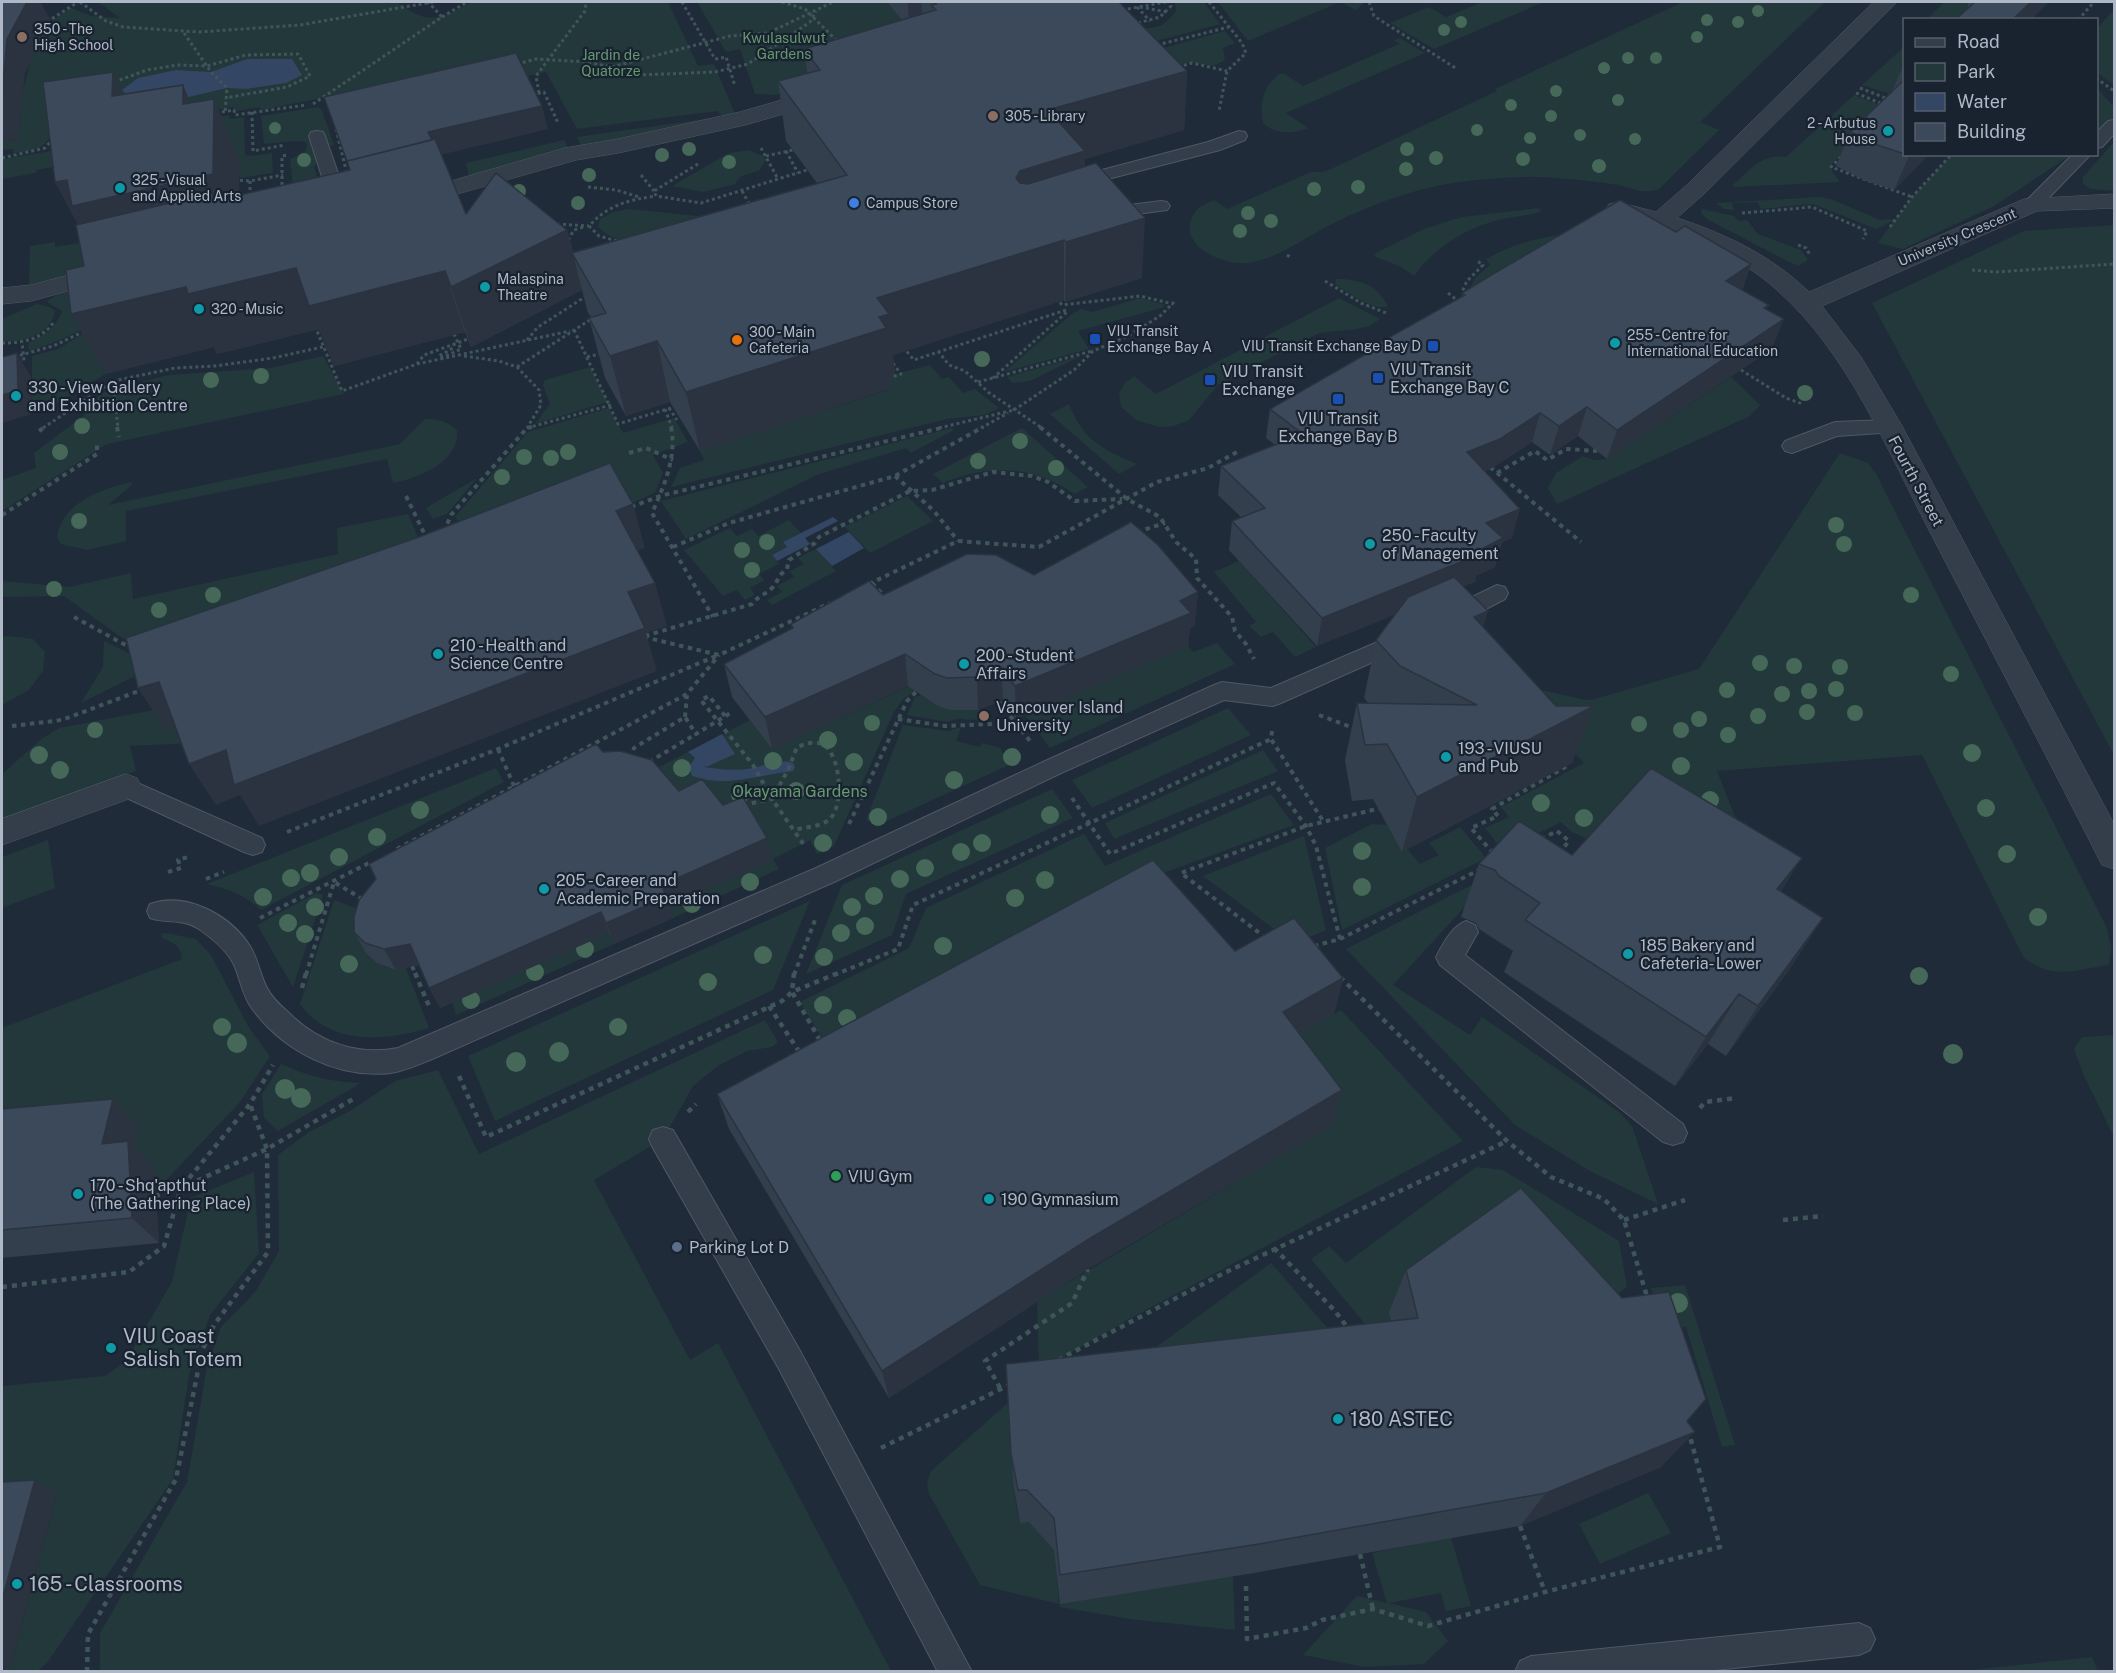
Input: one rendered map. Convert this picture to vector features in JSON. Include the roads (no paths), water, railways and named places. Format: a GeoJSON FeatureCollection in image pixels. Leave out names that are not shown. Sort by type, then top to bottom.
{"type":"FeatureCollection","features":[{"type":"Feature","properties":{"kind":"street"},"geometry":{"type":"LineString","coordinates":[[1661,220],[1886,2]]}},
{"type":"Feature","properties":{"kind":"street"},"geometry":{"type":"LineString","coordinates":[[394,205],[573,153],[618,146],[745,118],[849,87]]}},
{"type":"Feature","properties":{"kind":"street","name":"University Crescent"},"geometry":{"type":"LineString","coordinates":[[1806,303],[2033,204],[2115,201]]}},
{"type":"Feature","properties":{"kind":"street","name":"Fourth Street"},"geometry":{"type":"LineString","coordinates":[[1618,209],[1685,228],[1733,250],[1779,279],[1806,303],[1839,343],[1888,427],[2115,855]]}},
{"type":"Feature","properties":{"kind":"street"},"geometry":{"type":"LineString","coordinates":[[2,296],[31,292],[136,266]]}},
{"type":"Feature","properties":{"kind":"street"},"geometry":{"type":"LineString","coordinates":[[2,832],[126,787]]}},
{"type":"Feature","properties":{"kind":"lane"},"geometry":{"type":"LineString","coordinates":[[2098,142],[2115,125]]}},
{"type":"Feature","properties":{"kind":"lane"},"geometry":{"type":"LineString","coordinates":[[316,136],[344,219]]}},
{"type":"Feature","properties":{"kind":"lane"},"geometry":{"type":"LineString","coordinates":[[1108,174],[1214,146],[1239,136]]}},
{"type":"Feature","properties":{"kind":"lane"},"geometry":{"type":"LineString","coordinates":[[2033,204],[2081,156]]}},
{"type":"Feature","properties":{"kind":"lane"},"geometry":{"type":"LineString","coordinates":[[1093,217],[1161,206]]}},
{"type":"Feature","properties":{"kind":"lane"},"geometry":{"type":"LineString","coordinates":[[1792,446],[1835,429],[1888,427]]}},
{"type":"Feature","properties":{"kind":"lane"},"geometry":{"type":"LineString","coordinates":[[159,911],[172,909],[198,913],[210,921],[240,952],[259,997],[289,1031],[322,1052],[351,1061],[390,1061],[421,1052],[825,875],[1222,690],[1274,697],[1426,629],[1497,593]]}},
{"type":"Feature","properties":{"kind":"lane"},"geometry":{"type":"LineString","coordinates":[[126,787],[253,845]]}},
{"type":"Feature","properties":{"kind":"lane"},"geometry":{"type":"LineString","coordinates":[[1466,932],[1449,957],[1672,1133]]}},
{"type":"Feature","properties":{"kind":"lane"},"geometry":{"type":"LineString","coordinates":[[663,1139],[789,1359],[956,1671]]}},
{"type":"Feature","properties":{"kind":"lane"},"geometry":{"type":"LineString","coordinates":[[1531,1671],[1858,1639]]}},
{"type":"Feature","properties":{"kind":"water"},"geometry":{"type":"Polygon","coordinates":[[[247,59],[292,59],[302,75],[286,83],[246,89],[227,88],[172,101],[132,101],[122,90],[138,78],[176,70],[211,72],[247,59]]]}},
{"type":"Feature","properties":{"kind":"water"},"geometry":{"type":"Polygon","coordinates":[[[833,517],[838,521],[805,538],[810,544],[777,561],[772,555],[787,547],[783,542],[833,517]]]}},
{"type":"Feature","properties":{"kind":"water"},"geometry":{"type":"Polygon","coordinates":[[[849,532],[864,548],[832,566],[816,549],[849,532]]]}},
{"type":"Feature","properties":{"kind":"water"},"geometry":{"type":"Polygon","coordinates":[[[722,734],[735,754],[706,767],[688,752],[722,734]]]}},
{"type":"Feature","properties":{"kind":"waterway"},"geometry":{"type":"LineString","coordinates":[[700,762],[696,767],[697,772],[739,776],[776,767],[788,767]]}},
{"type":"Feature","properties":{"kind":"place","name":"350 - The High School"},"geometry":{"type":"Point","coordinates":[22,37]}},
{"type":"Feature","properties":{"kind":"place","name":"305 - Library"},"geometry":{"type":"Point","coordinates":[993,116]}},
{"type":"Feature","properties":{"kind":"place","name":"2 - Arbutus House"},"geometry":{"type":"Point","coordinates":[1888,131]}},
{"type":"Feature","properties":{"kind":"place","name":"325 - Visual and Applied Arts"},"geometry":{"type":"Point","coordinates":[120,188]}},
{"type":"Feature","properties":{"kind":"place","name":"Campus Store"},"geometry":{"type":"Point","coordinates":[854,203]}},
{"type":"Feature","properties":{"kind":"place","name":"Malaspina Theatre"},"geometry":{"type":"Point","coordinates":[485,287]}},
{"type":"Feature","properties":{"kind":"place","name":"320 - Music"},"geometry":{"type":"Point","coordinates":[199,309]}},
{"type":"Feature","properties":{"kind":"place","name":"VIU Transit Exchange Bay A"},"geometry":{"type":"Point","coordinates":[1095,339]}},
{"type":"Feature","properties":{"kind":"place","name":"300 - Main Cafeteria"},"geometry":{"type":"Point","coordinates":[737,340]}},
{"type":"Feature","properties":{"kind":"place","name":"255 - Centre for International Education"},"geometry":{"type":"Point","coordinates":[1615,343]}},
{"type":"Feature","properties":{"kind":"place","name":"VIU Transit Exchange Bay D"},"geometry":{"type":"Point","coordinates":[1433,346]}},
{"type":"Feature","properties":{"kind":"place","name":"VIU Transit Exchange Bay C"},"geometry":{"type":"Point","coordinates":[1378,378]}},
{"type":"Feature","properties":{"kind":"place","name":"VIU Transit Exchange"},"geometry":{"type":"Point","coordinates":[1210,380]}},
{"type":"Feature","properties":{"kind":"place","name":"330 - View Gallery and Exhibition Centre"},"geometry":{"type":"Point","coordinates":[16,396]}},
{"type":"Feature","properties":{"kind":"place","name":"VIU Transit Exchange Bay B"},"geometry":{"type":"Point","coordinates":[1338,399]}},
{"type":"Feature","properties":{"kind":"place","name":"250 - Faculty of Management"},"geometry":{"type":"Point","coordinates":[1370,544]}},
{"type":"Feature","properties":{"kind":"place","name":"210 - Health and Science Centre"},"geometry":{"type":"Point","coordinates":[438,654]}},
{"type":"Feature","properties":{"kind":"place","name":"200 - Student Affairs"},"geometry":{"type":"Point","coordinates":[964,664]}},
{"type":"Feature","properties":{"kind":"place","name":"Vancouver Island University"},"geometry":{"type":"Point","coordinates":[984,716]}},
{"type":"Feature","properties":{"kind":"place","name":"193 - VIUSU and Pub"},"geometry":{"type":"Point","coordinates":[1446,757]}},
{"type":"Feature","properties":{"kind":"place","name":"205 - Career and Academic Preparation"},"geometry":{"type":"Point","coordinates":[544,889]}},
{"type":"Feature","properties":{"kind":"place","name":"185 Bakery and Cafeteria- Lower"},"geometry":{"type":"Point","coordinates":[1628,954]}},
{"type":"Feature","properties":{"kind":"place","name":"VIU Gym"},"geometry":{"type":"Point","coordinates":[836,1176]}},
{"type":"Feature","properties":{"kind":"place","name":"170 - Shq'apthut (The Gathering Place)"},"geometry":{"type":"Point","coordinates":[78,1194]}},
{"type":"Feature","properties":{"kind":"place","name":"190 Gymnasium"},"geometry":{"type":"Point","coordinates":[989,1199]}},
{"type":"Feature","properties":{"kind":"place","name":"Parking Lot D"},"geometry":{"type":"Point","coordinates":[677,1247]}},
{"type":"Feature","properties":{"kind":"place","name":"VIU Coast Salish Totem"},"geometry":{"type":"Point","coordinates":[111,1348]}},
{"type":"Feature","properties":{"kind":"place","name":"180 ASTEC"},"geometry":{"type":"Point","coordinates":[1338,1419]}},
{"type":"Feature","properties":{"kind":"place","name":"165 - Classrooms"},"geometry":{"type":"Point","coordinates":[17,1584]}},
{"type":"Feature","properties":{"kind":"park label","name":"Kwulasulwut Gardens"},"geometry":{"type":"Point","coordinates":[784,46]}},
{"type":"Feature","properties":{"kind":"park label","name":"Jardin de Quatorze"},"geometry":{"type":"Point","coordinates":[611,64]}},
{"type":"Feature","properties":{"kind":"park label","name":"Okayama Gardens"},"geometry":{"type":"Point","coordinates":[800,791]}}]}
